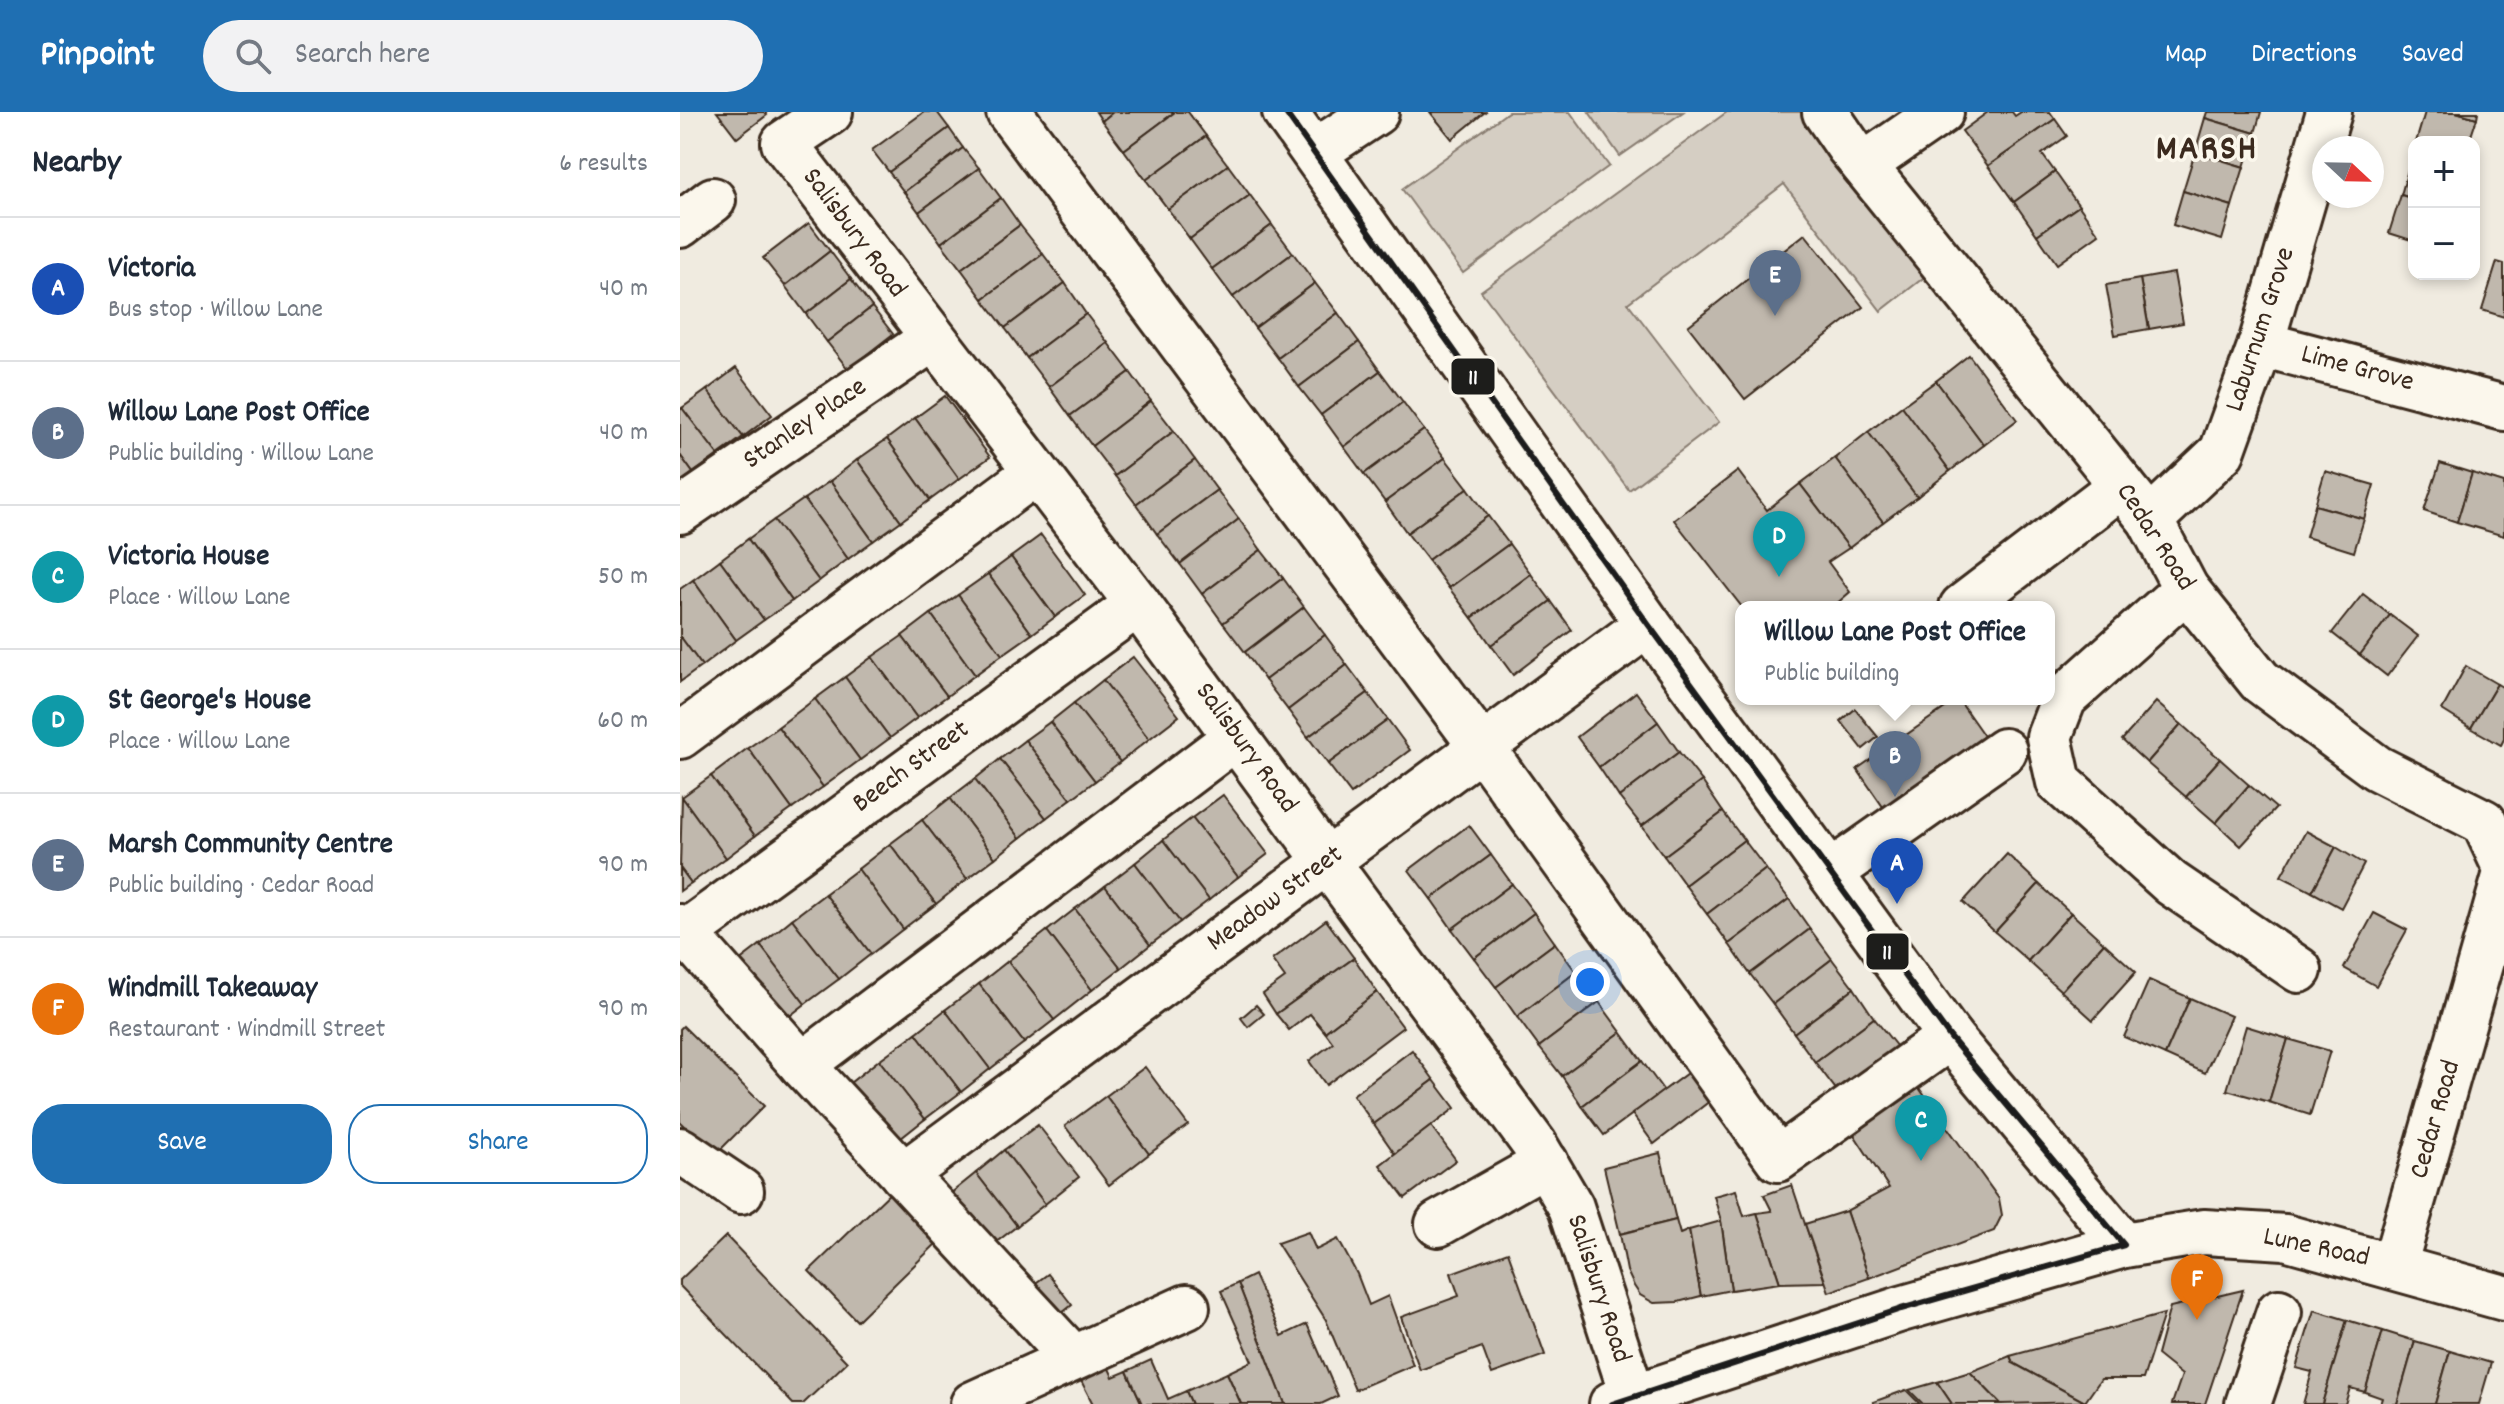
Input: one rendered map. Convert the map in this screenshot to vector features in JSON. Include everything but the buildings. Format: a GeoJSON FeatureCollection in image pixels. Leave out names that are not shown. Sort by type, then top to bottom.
{"type":"FeatureCollection","features":[{"type":"Feature","properties":{"kind":"street","name":"Salisbury Road"},"geometry":{"type":"LineString","coordinates":[[830,112],[784,143],[1138,604],[1546,1163],[1571,1207],[1650,1397]]}},
{"type":"Feature","properties":{"kind":"street"},"geometry":{"type":"LineString","coordinates":[[1009,112],[1481,746],[1778,1159],[1950,1037]]}},
{"type":"Feature","properties":{"kind":"street"},"geometry":{"type":"LineString","coordinates":[[1285,112],[1648,624],[1950,1037],[2124,1245]]}},
{"type":"Feature","properties":{"kind":"street"},"geometry":{"type":"LineString","coordinates":[[1315,152],[1376,112]]}},
{"type":"Feature","properties":{"kind":"street","name":"Cedar Road"},"geometry":{"type":"LineString","coordinates":[[1825,112],[1864,165],[2150,520],[2186,589],[2260,681],[2377,768],[2484,822],[2504,865]]}},
{"type":"Feature","properties":{"kind":"street"},"geometry":{"type":"LineString","coordinates":[[1864,165],[1941,112]]}},
{"type":"Feature","properties":{"kind":"street","name":"Laburnum Grove"},"geometry":{"type":"LineString","coordinates":[[2150,520],[2222,452],[2261,344],[2329,112]]}},
{"type":"Feature","properties":{"kind":"street","name":"Stanley Place"},"geometry":{"type":"LineString","coordinates":[[680,511],[932,339]]}},
{"type":"Feature","properties":{"kind":"street","name":"Lime Grove"},"geometry":{"type":"LineString","coordinates":[[2261,344],[2504,408]]}},
{"type":"Feature","properties":{"kind":"street"},"geometry":{"type":"LineString","coordinates":[[680,736],[1036,472]]}},
{"type":"Feature","properties":{"kind":"street"},"geometry":{"type":"LineString","coordinates":[[1970,601],[2122,485]]}},
{"type":"Feature","properties":{"kind":"street"},"geometry":{"type":"LineString","coordinates":[[2186,589],[2064,698],[2049,737],[2059,782],[2171,883],[2299,970]]}},
{"type":"Feature","properties":{"kind":"street","name":"Beech Street"},"geometry":{"type":"LineString","coordinates":[[683,930],[1138,604]]}},
{"type":"Feature","properties":{"kind":"street","name":"Meadow Street"},"geometry":{"type":"LineString","coordinates":[[903,1175],[1648,624]]}},
{"type":"Feature","properties":{"kind":"street"},"geometry":{"type":"LineString","coordinates":[[802,1065],[1236,737]]}},
{"type":"Feature","properties":{"kind":"street"},"geometry":{"type":"LineString","coordinates":[[1830,873],[2004,751]]}},
{"type":"Feature","properties":{"kind":"street","name":"Cedar Road"},"geometry":{"type":"LineString","coordinates":[[2394,1266],[2504,880]]}},
{"type":"Feature","properties":{"kind":"street"},"geometry":{"type":"LineString","coordinates":[[683,930],[802,1065],[1073,1358]]}},
{"type":"Feature","properties":{"kind":"street"},"geometry":{"type":"LineString","coordinates":[[680,1150],[741,1191]]}},
{"type":"Feature","properties":{"kind":"street"},"geometry":{"type":"LineString","coordinates":[[1438,1224],[1546,1163]]}},
{"type":"Feature","properties":{"kind":"street","name":"Lune Road"},"geometry":{"type":"LineString","coordinates":[[1650,1397],[1901,1309],[2124,1245],[2204,1232],[2285,1237],[2504,1298]]}},
{"type":"Feature","properties":{"kind":"street"},"geometry":{"type":"LineString","coordinates":[[973,1404],[1187,1307]]}},
{"type":"Feature","properties":{"kind":"street"},"geometry":{"type":"LineString","coordinates":[[2248,1404],[2279,1312]]}},
{"type":"Feature","properties":{"kind":"shaded area"},"geometry":{"type":"Polygon","coordinates":[[[1508,112],[1570,112],[1609,166],[1463,273],[1402,189],[1508,112]]]}},
{"type":"Feature","properties":{"kind":"shaded area"},"geometry":{"type":"Polygon","coordinates":[[[1589,112],[1683,112],[1620,156],[1589,112]]]}},
{"type":"Feature","properties":{"kind":"shaded area"},"geometry":{"type":"Polygon","coordinates":[[[1727,112],[1808,112],[1927,275],[1881,311],[1784,184],[1628,303],[1719,422],[1629,490],[1481,291],[1727,112]]]}},
{"type":"Feature","properties":{"kind":"transit line","name":"11"},"geometry":{"type":"LineString","coordinates":[[1285,112],[1648,624],[1950,1037],[2124,1245],[1901,1309],[1612,1404]]}},
{"type":"Feature","properties":{"kind":"place","name":"Marsh Community Centre"},"geometry":{"type":"Point","coordinates":[1775,316]}},
{"type":"Feature","properties":{"kind":"place","name":"St George's House"},"geometry":{"type":"Point","coordinates":[1779,577]}},
{"type":"Feature","properties":{"kind":"place","name":"Willow Lane Post Office"},"geometry":{"type":"Point","coordinates":[1895,797]}},
{"type":"Feature","properties":{"kind":"place","name":"Victoria"},"geometry":{"type":"Point","coordinates":[1897,904]}},
{"type":"Feature","properties":{"kind":"place","name":"Victoria House"},"geometry":{"type":"Point","coordinates":[1921,1161]}},
{"type":"Feature","properties":{"kind":"place","name":"Windmill Takeaway"},"geometry":{"type":"Point","coordinates":[2197,1320]}},
{"type":"Feature","properties":{"kind":"district","name":"MARSH"},"geometry":{"type":"Point","coordinates":[2207,151]}}]}
